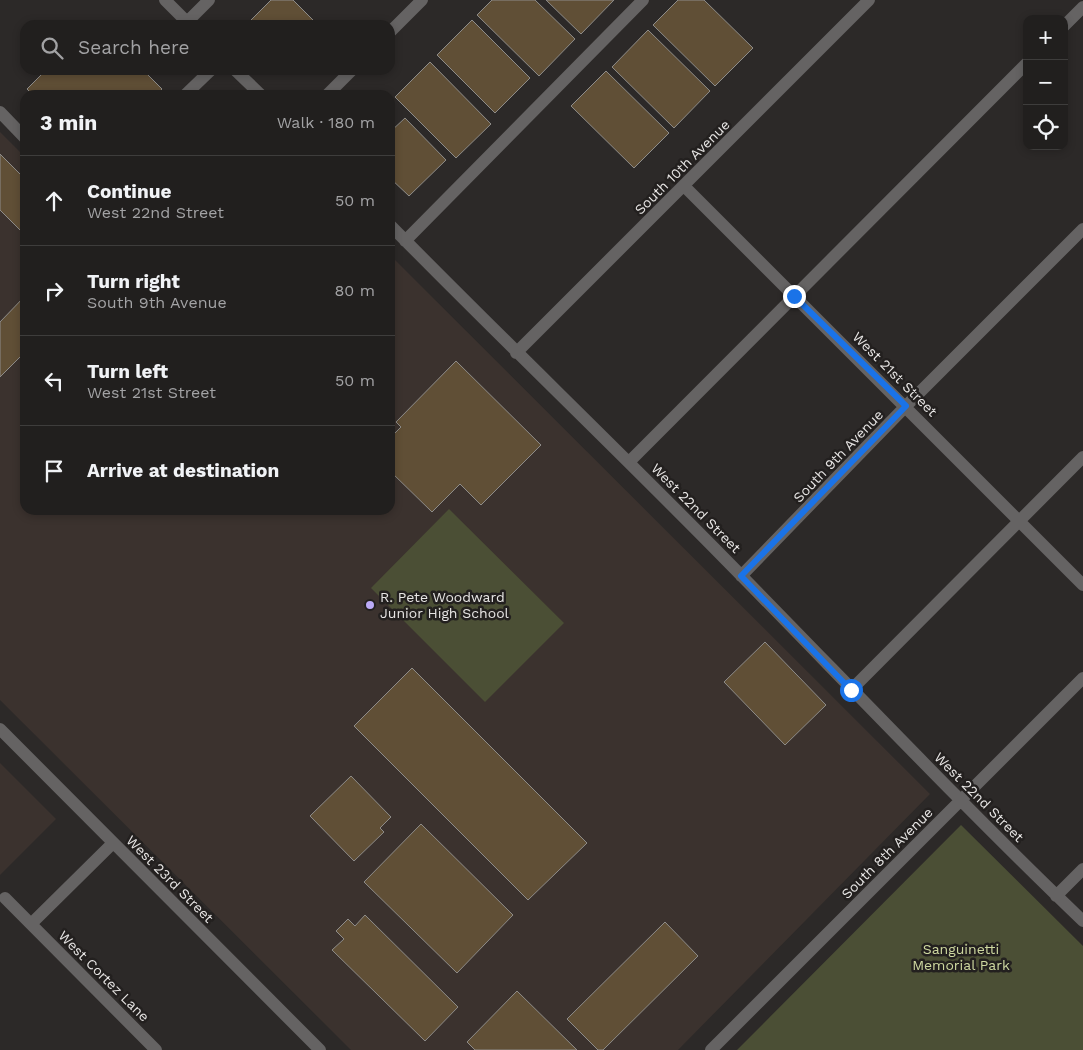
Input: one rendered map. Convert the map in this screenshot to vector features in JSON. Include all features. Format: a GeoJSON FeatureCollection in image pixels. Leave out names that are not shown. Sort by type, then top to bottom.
{"type":"FeatureCollection","features":[{"type":"Feature","properties":{"kind":"street"},"geometry":{"type":"LineString","coordinates":[[165,0],[185,20]]}},
{"type":"Feature","properties":{"kind":"street"},"geometry":{"type":"LineString","coordinates":[[192,20],[209,0]]}},
{"type":"Feature","properties":{"kind":"street"},"geometry":{"type":"LineString","coordinates":[[395,27],[422,0]]}},
{"type":"Feature","properties":{"kind":"street"},"geometry":{"type":"LineString","coordinates":[[405,241],[643,0]]}},
{"type":"Feature","properties":{"kind":"street","name":"South 10th Avenue"},"geometry":{"type":"LineString","coordinates":[[516,353],[869,0]]}},
{"type":"Feature","properties":{"kind":"street"},"geometry":{"type":"LineString","coordinates":[[1068,22],[1083,7]]}},
{"type":"Feature","properties":{"kind":"street"},"geometry":{"type":"LineString","coordinates":[[629,462],[1023,67]]}},
{"type":"Feature","properties":{"kind":"street"},"geometry":{"type":"LineString","coordinates":[[191,90],[206,75]]}},
{"type":"Feature","properties":{"kind":"street"},"geometry":{"type":"LineString","coordinates":[[240,75],[256,90]]}},
{"type":"Feature","properties":{"kind":"street"},"geometry":{"type":"LineString","coordinates":[[332,90],[347,75]]}},
{"type":"Feature","properties":{"kind":"street"},"geometry":{"type":"LineString","coordinates":[[0,112],[20,133]]}},
{"type":"Feature","properties":{"kind":"street","name":"West 21st Street"},"geometry":{"type":"LineString","coordinates":[[684,186],[1083,585]]}},
{"type":"Feature","properties":{"kind":"street","name":"South 9th Avenue"},"geometry":{"type":"LineString","coordinates":[[741,576],[906,406],[1083,229]]}},
{"type":"Feature","properties":{"kind":"street","name":"West 22nd Street"},"geometry":{"type":"LineString","coordinates":[[395,230],[516,353],[629,462],[851,690],[1083,922]]}},
{"type":"Feature","properties":{"kind":"street"},"geometry":{"type":"LineString","coordinates":[[851,690],[1083,457]]}},
{"type":"Feature","properties":{"kind":"street","name":"South 8th Avenue"},"geometry":{"type":"LineString","coordinates":[[711,1050],[1083,678]]}},
{"type":"Feature","properties":{"kind":"street","name":"West 23rd Street"},"geometry":{"type":"LineString","coordinates":[[0,729],[320,1050]]}},
{"type":"Feature","properties":{"kind":"street"},"geometry":{"type":"LineString","coordinates":[[31,924],[113,844]]}},
{"type":"Feature","properties":{"kind":"street"},"geometry":{"type":"LineString","coordinates":[[1056,896],[1083,869]]}},
{"type":"Feature","properties":{"kind":"street","name":"West Cortez Lane"},"geometry":{"type":"LineString","coordinates":[[5,898],[156,1050]]}},
{"type":"Feature","properties":{"kind":"shaded area","name":"R. Pete Woodward Junior High School"},"geometry":{"type":"Polygon","coordinates":[[[0,132],[20,152],[20,515],[395,515],[395,260],[930,794],[678,1050],[351,1050],[0,700],[0,132]]]}},
{"type":"Feature","properties":{"kind":"shaded area"},"geometry":{"type":"Polygon","coordinates":[[[0,763],[56,819],[0,875],[0,763]]]}},
{"type":"Feature","properties":{"kind":"green space"},"geometry":{"type":"Polygon","coordinates":[[[449,509],[564,623],[485,702],[371,588],[449,509]]]}},
{"type":"Feature","properties":{"kind":"green space","name":"Sanguinetti Memorial Park"},"geometry":{"type":"Polygon","coordinates":[[[961,825],[1083,946],[1083,1050],[737,1050],[961,825]]]}},
{"type":"Feature","properties":{"kind":"building"},"geometry":{"type":"Polygon","coordinates":[[[271,0],[293,0],[313,20],[251,20],[271,0]]]}},
{"type":"Feature","properties":{"kind":"building"},"geometry":{"type":"Polygon","coordinates":[[[492,0],[535,0],[575,39],[539,76],[477,15],[492,0]]]}},
{"type":"Feature","properties":{"kind":"building"},"geometry":{"type":"Polygon","coordinates":[[[546,0],[614,0],[581,34],[546,0]]]}},
{"type":"Feature","properties":{"kind":"building"},"geometry":{"type":"Polygon","coordinates":[[[678,0],[704,0],[753,48],[715,86],[653,25],[678,0]]]}},
{"type":"Feature","properties":{"kind":"building"},"geometry":{"type":"Polygon","coordinates":[[[472,20],[530,78],[495,113],[437,55],[472,20]]]}},
{"type":"Feature","properties":{"kind":"building"},"geometry":{"type":"Polygon","coordinates":[[[648,30],[710,91],[674,128],[612,67],[648,30]]]}},
{"type":"Feature","properties":{"kind":"building"},"geometry":{"type":"Polygon","coordinates":[[[430,62],[491,124],[456,158],[395,97],[430,62]]]}},
{"type":"Feature","properties":{"kind":"building"},"geometry":{"type":"Polygon","coordinates":[[[606,71],[669,133],[634,168],[571,106],[606,71]]]}},
{"type":"Feature","properties":{"kind":"building"},"geometry":{"type":"Polygon","coordinates":[[[41,75],[148,75],[162,89],[28,90],[41,75]]]}},
{"type":"Feature","properties":{"kind":"building"},"geometry":{"type":"Polygon","coordinates":[[[405,118],[446,160],[409,196],[395,183],[395,127],[405,118]]]}},
{"type":"Feature","properties":{"kind":"building"},"geometry":{"type":"Polygon","coordinates":[[[0,154],[20,174],[20,230],[0,210],[0,154]]]}},
{"type":"Feature","properties":{"kind":"building"},"geometry":{"type":"Polygon","coordinates":[[[20,301],[20,357],[0,377],[0,322],[20,301]]]}},
{"type":"Feature","properties":{"kind":"building"},"geometry":{"type":"Polygon","coordinates":[[[456,361],[541,445],[481,505],[460,484],[432,512],[395,476],[395,433],[401,427],[396,422],[456,361]]]}},
{"type":"Feature","properties":{"kind":"building"},"geometry":{"type":"Polygon","coordinates":[[[765,642],[826,705],[785,745],[724,682],[765,642]]]}},
{"type":"Feature","properties":{"kind":"building"},"geometry":{"type":"Polygon","coordinates":[[[412,668],[587,843],[528,900],[354,726],[412,668]]]}},
{"type":"Feature","properties":{"kind":"building"},"geometry":{"type":"Polygon","coordinates":[[[351,776],[391,817],[380,828],[384,832],[354,861],[310,816],[351,776]]]}},
{"type":"Feature","properties":{"kind":"building"},"geometry":{"type":"Polygon","coordinates":[[[421,824],[513,915],[457,973],[364,882],[421,824]]]}},
{"type":"Feature","properties":{"kind":"building"},"geometry":{"type":"Polygon","coordinates":[[[365,915],[458,1007],[425,1041],[332,950],[344,939],[336,931],[348,919],[355,926],[365,915]]]}},
{"type":"Feature","properties":{"kind":"building"},"geometry":{"type":"Polygon","coordinates":[[[665,922],[698,956],[603,1050],[598,1050],[567,1019],[665,922]]]}},
{"type":"Feature","properties":{"kind":"building"},"geometry":{"type":"Polygon","coordinates":[[[517,991],[577,1050],[475,1050],[467,1042],[517,991]]]}},
{"type":"Feature","properties":{"kind":"place","name":"R. Pete Woodward Junior High School"},"geometry":{"type":"Point","coordinates":[370,605]}},
{"type":"Feature","properties":{"kind":"route"},"geometry":{"type":"LineString","coordinates":[[794,296],[906,406],[741,576],[851,690]]}}]}
